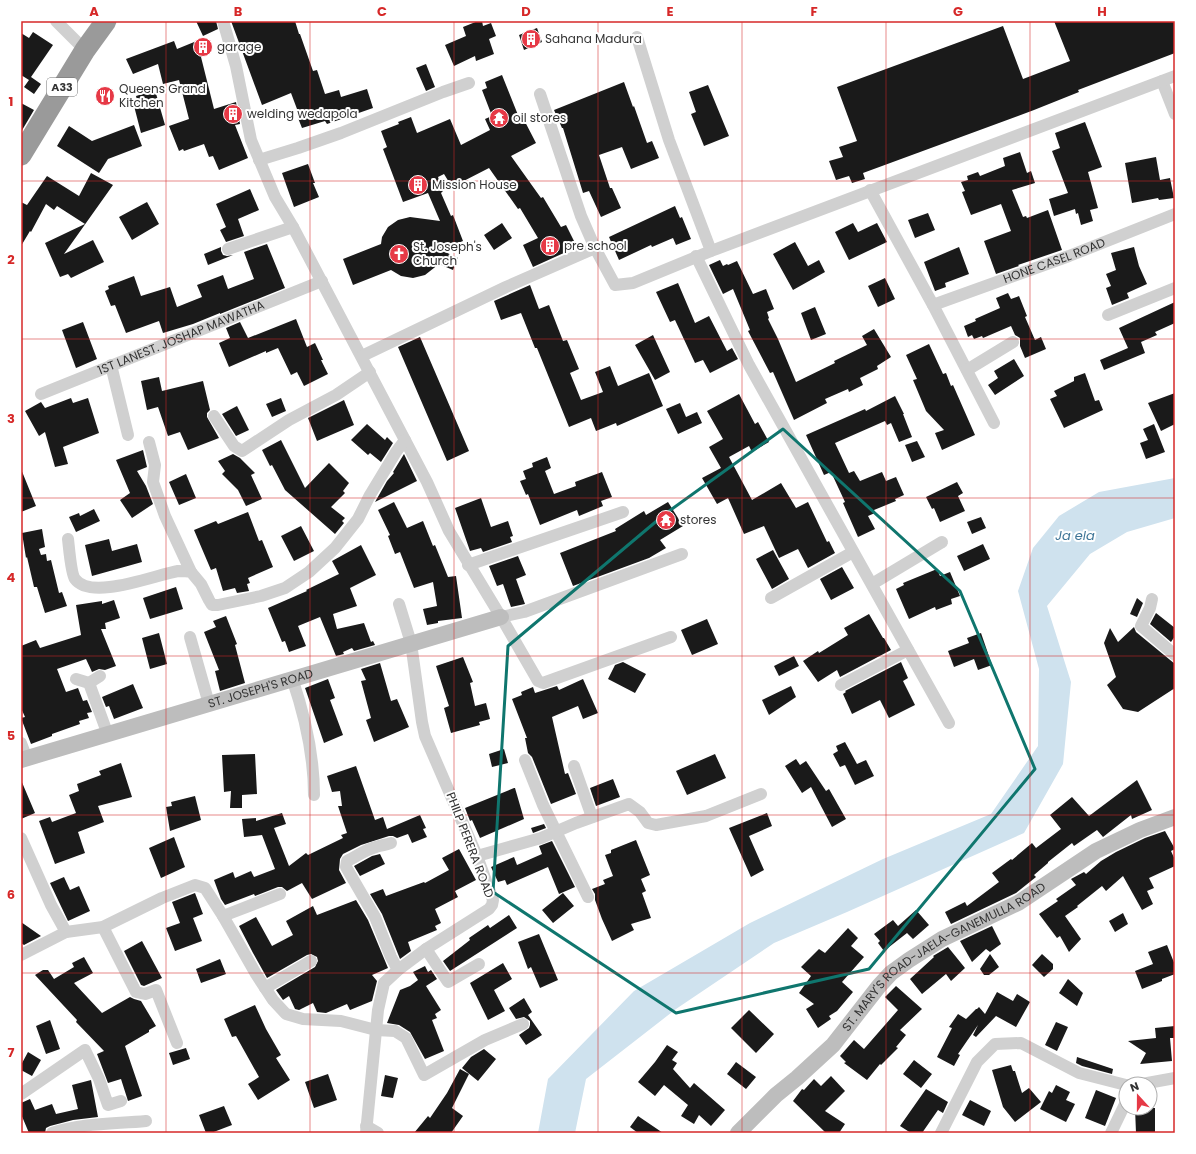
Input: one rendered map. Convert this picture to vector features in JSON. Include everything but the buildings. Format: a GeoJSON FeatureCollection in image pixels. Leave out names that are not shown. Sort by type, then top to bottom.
{"type":"FeatureCollection","features":[{"type":"Feature","properties":{"kind":"highway","name":"A33"},"geometry":{"type":"LineString","coordinates":[[21,155],[85,50],[106,21]]}},
{"type":"Feature","properties":{"kind":"main road","name":"ST. JOSEPH'S ROAD"},"geometry":{"type":"LineString","coordinates":[[24,759],[501,617]]}},
{"type":"Feature","properties":{"kind":"main road","name":"ST. MARY'S ROAD-JAELA-GANEMULLA ROAD"},"geometry":{"type":"LineString","coordinates":[[738,1133],[776,1095],[797,1078],[832,1045],[854,1020],[864,1003],[891,973],[942,939],[1018,903],[1096,851],[1140,830],[1175,817]]}},
{"type":"Feature","properties":{"kind":"street"},"geometry":{"type":"LineString","coordinates":[[56,21],[85,50]]}},
{"type":"Feature","properties":{"kind":"street"},"geometry":{"type":"LineString","coordinates":[[223,21],[236,66],[251,140],[275,196],[362,356],[427,482],[449,531],[538,681],[543,683],[671,637]]}},
{"type":"Feature","properties":{"kind":"street"},"geometry":{"type":"LineString","coordinates":[[637,37],[669,140],[710,251]]}},
{"type":"Feature","properties":{"kind":"street"},"geometry":{"type":"LineString","coordinates":[[540,94],[581,216],[595,248],[615,285],[633,283],[696,256],[1175,76]]}},
{"type":"Feature","properties":{"kind":"street"},"geometry":{"type":"LineString","coordinates":[[1162,81],[1175,114]]}},
{"type":"Feature","properties":{"kind":"street"},"geometry":{"type":"LineString","coordinates":[[259,160],[341,133],[469,83]]}},
{"type":"Feature","properties":{"kind":"street"},"geometry":{"type":"LineString","coordinates":[[870,190],[933,305],[994,423]]}},
{"type":"Feature","properties":{"kind":"street","name":"HONE CASEL ROAD"},"geometry":{"type":"LineString","coordinates":[[933,305],[1069,256],[1175,214]]}},
{"type":"Feature","properties":{"kind":"street"},"geometry":{"type":"LineString","coordinates":[[228,249],[293,227]]}},
{"type":"Feature","properties":{"kind":"street"},"geometry":{"type":"LineString","coordinates":[[362,356],[506,287],[595,248]]}},
{"type":"Feature","properties":{"kind":"street"},"geometry":{"type":"LineString","coordinates":[[696,256],[749,365],[949,724]]}},
{"type":"Feature","properties":{"kind":"street","name":"1ST LANEST. JOSHAP MAWATHA"},"geometry":{"type":"LineString","coordinates":[[41,394],[322,281]]}},
{"type":"Feature","properties":{"kind":"street"},"geometry":{"type":"LineString","coordinates":[[1108,315],[1175,288]]}},
{"type":"Feature","properties":{"kind":"street"},"geometry":{"type":"LineString","coordinates":[[967,370],[1013,342]]}},
{"type":"Feature","properties":{"kind":"street"},"geometry":{"type":"LineString","coordinates":[[111,365],[128,435]]}},
{"type":"Feature","properties":{"kind":"street"},"geometry":{"type":"LineString","coordinates":[[214,416],[234,446],[242,451],[289,420],[336,395],[370,372]]}},
{"type":"Feature","properties":{"kind":"street"},"geometry":{"type":"LineString","coordinates":[[149,442],[155,465],[153,482],[165,516],[191,572],[201,584],[212,605],[218,605],[261,596],[285,588],[309,572],[335,548],[358,519],[370,495],[405,440]]}},
{"type":"Feature","properties":{"kind":"street"},"geometry":{"type":"LineString","coordinates":[[468,565],[623,512]]}},
{"type":"Feature","properties":{"kind":"street"},"geometry":{"type":"LineString","coordinates":[[68,539],[74,578],[82,586],[92,588],[130,584],[180,571],[191,572]]}},
{"type":"Feature","properties":{"kind":"street"},"geometry":{"type":"LineString","coordinates":[[872,584],[942,542]]}},
{"type":"Feature","properties":{"kind":"street"},"geometry":{"type":"LineString","coordinates":[[771,598],[853,552]]}},
{"type":"Feature","properties":{"kind":"street"},"geometry":{"type":"LineString","coordinates":[[501,617],[524,612],[682,554]]}},
{"type":"Feature","properties":{"kind":"street"},"geometry":{"type":"LineString","coordinates":[[1152,599],[1150,608],[1142,626],[1175,655]]}},
{"type":"Feature","properties":{"kind":"street","name":"PHILP PERERA ROAD"},"geometry":{"type":"LineString","coordinates":[[366,1130],[378,1010],[384,983],[398,970],[426,949],[489,909],[493,900],[477,856],[425,736],[411,643],[399,604]]}},
{"type":"Feature","properties":{"kind":"street"},"geometry":{"type":"LineString","coordinates":[[190,637],[209,704]]}},
{"type":"Feature","properties":{"kind":"street"},"geometry":{"type":"LineString","coordinates":[[841,685],[908,650]]}},
{"type":"Feature","properties":{"kind":"street"},"geometry":{"type":"LineString","coordinates":[[89,684],[100,676]]}},
{"type":"Feature","properties":{"kind":"street"},"geometry":{"type":"LineString","coordinates":[[292,678],[306,724],[314,778],[314,795]]}},
{"type":"Feature","properties":{"kind":"street"},"geometry":{"type":"LineString","coordinates":[[76,679],[89,684],[108,734]]}},
{"type":"Feature","properties":{"kind":"street"},"geometry":{"type":"LineString","coordinates":[[21,743],[24,759]]}},
{"type":"Feature","properties":{"kind":"street"},"geometry":{"type":"LineString","coordinates":[[525,760],[556,832],[588,897]]}},
{"type":"Feature","properties":{"kind":"street"},"geometry":{"type":"LineString","coordinates":[[574,766],[592,817]]}},
{"type":"Feature","properties":{"kind":"street"},"geometry":{"type":"LineString","coordinates":[[477,856],[541,838],[592,817],[629,804],[640,812],[648,823],[656,825],[706,816],[761,794]]}},
{"type":"Feature","properties":{"kind":"street"},"geometry":{"type":"LineString","coordinates":[[21,838],[51,906],[66,932]]}},
{"type":"Feature","properties":{"kind":"street"},"geometry":{"type":"LineString","coordinates":[[391,843],[379,847],[376,846],[358,855],[347,861],[346,867],[376,917],[391,957],[398,970]]}},
{"type":"Feature","properties":{"kind":"street"},"geometry":{"type":"LineString","coordinates":[[21,955],[66,932],[103,927],[162,898],[195,885],[204,888],[223,916],[265,988],[273,1000],[286,1014],[303,1019],[340,1021],[376,1030],[395,1031],[406,1038],[424,1075],[485,1040],[523,1024]]}},
{"type":"Feature","properties":{"kind":"street"},"geometry":{"type":"LineString","coordinates":[[223,916],[280,894]]}},
{"type":"Feature","properties":{"kind":"street"},"geometry":{"type":"LineString","coordinates":[[103,927],[136,992],[145,994],[156,990],[176,1043]]}},
{"type":"Feature","properties":{"kind":"street"},"geometry":{"type":"LineString","coordinates":[[426,949],[448,982],[479,964]]}},
{"type":"Feature","properties":{"kind":"street"},"geometry":{"type":"LineString","coordinates":[[265,988],[311,960]]}},
{"type":"Feature","properties":{"kind":"street"},"geometry":{"type":"LineString","coordinates":[[941,1133],[977,1062],[995,1044],[1021,1043],[1079,1073],[1118,1083]]}},
{"type":"Feature","properties":{"kind":"street"},"geometry":{"type":"LineString","coordinates":[[21,1094],[85,1050],[99,1079],[108,1105],[120,1101]]}},
{"type":"Feature","properties":{"kind":"street"},"geometry":{"type":"LineString","coordinates":[[1158,1081],[1175,1078]]}},
{"type":"Feature","properties":{"kind":"street"},"geometry":{"type":"LineString","coordinates":[[1111,1133],[1119,1116]]}},
{"type":"Feature","properties":{"kind":"street"},"geometry":{"type":"LineString","coordinates":[[52,1133],[60,1130],[94,1125],[146,1121]]}},
{"type":"Feature","properties":{"kind":"street"},"geometry":{"type":"LineString","coordinates":[[366,1130],[378,1133]]}},
{"type":"Feature","properties":{"kind":"highlighted area"},"geometry":{"type":"Polygon","coordinates":[[[783,429],[960,591],[1035,769],[869,969],[676,1013],[493,892],[508,646],[665,514],[783,429]]]}},
{"type":"Feature","properties":{"kind":"water","name":"Ja ela"},"geometry":{"type":"Polygon","coordinates":[[[1175,478],[1175,518],[1127,532],[1090,554],[1047,606],[1071,682],[1063,764],[1024,833],[774,943],[676,1009],[586,1079],[575,1133],[538,1133],[548,1079],[634,991],[750,923],[883,859],[991,814],[1038,746],[1039,669],[1018,591],[1033,548],[1059,516],[1099,492],[1175,478]]]}},
{"type":"Feature","properties":{"kind":"place","name":"Sahana Madura"},"geometry":{"type":"Point","coordinates":[531,39]}},
{"type":"Feature","properties":{"kind":"place","name":"garage"},"geometry":{"type":"Point","coordinates":[203,47]}},
{"type":"Feature","properties":{"kind":"place","name":"Queens Grand Kitchen"},"geometry":{"type":"Point","coordinates":[105,96]}},
{"type":"Feature","properties":{"kind":"place","name":"welding wedapola"},"geometry":{"type":"Point","coordinates":[233,114]}},
{"type":"Feature","properties":{"kind":"place","name":"oil stores"},"geometry":{"type":"Point","coordinates":[499,118]}},
{"type":"Feature","properties":{"kind":"place","name":"Mission House"},"geometry":{"type":"Point","coordinates":[418,185]}},
{"type":"Feature","properties":{"kind":"place","name":"pre school"},"geometry":{"type":"Point","coordinates":[550,246]}},
{"type":"Feature","properties":{"kind":"place","name":"St. Joseph's Church"},"geometry":{"type":"Point","coordinates":[399,254]}},
{"type":"Feature","properties":{"kind":"place","name":"stores"},"geometry":{"type":"Point","coordinates":[666,520]}}]}
